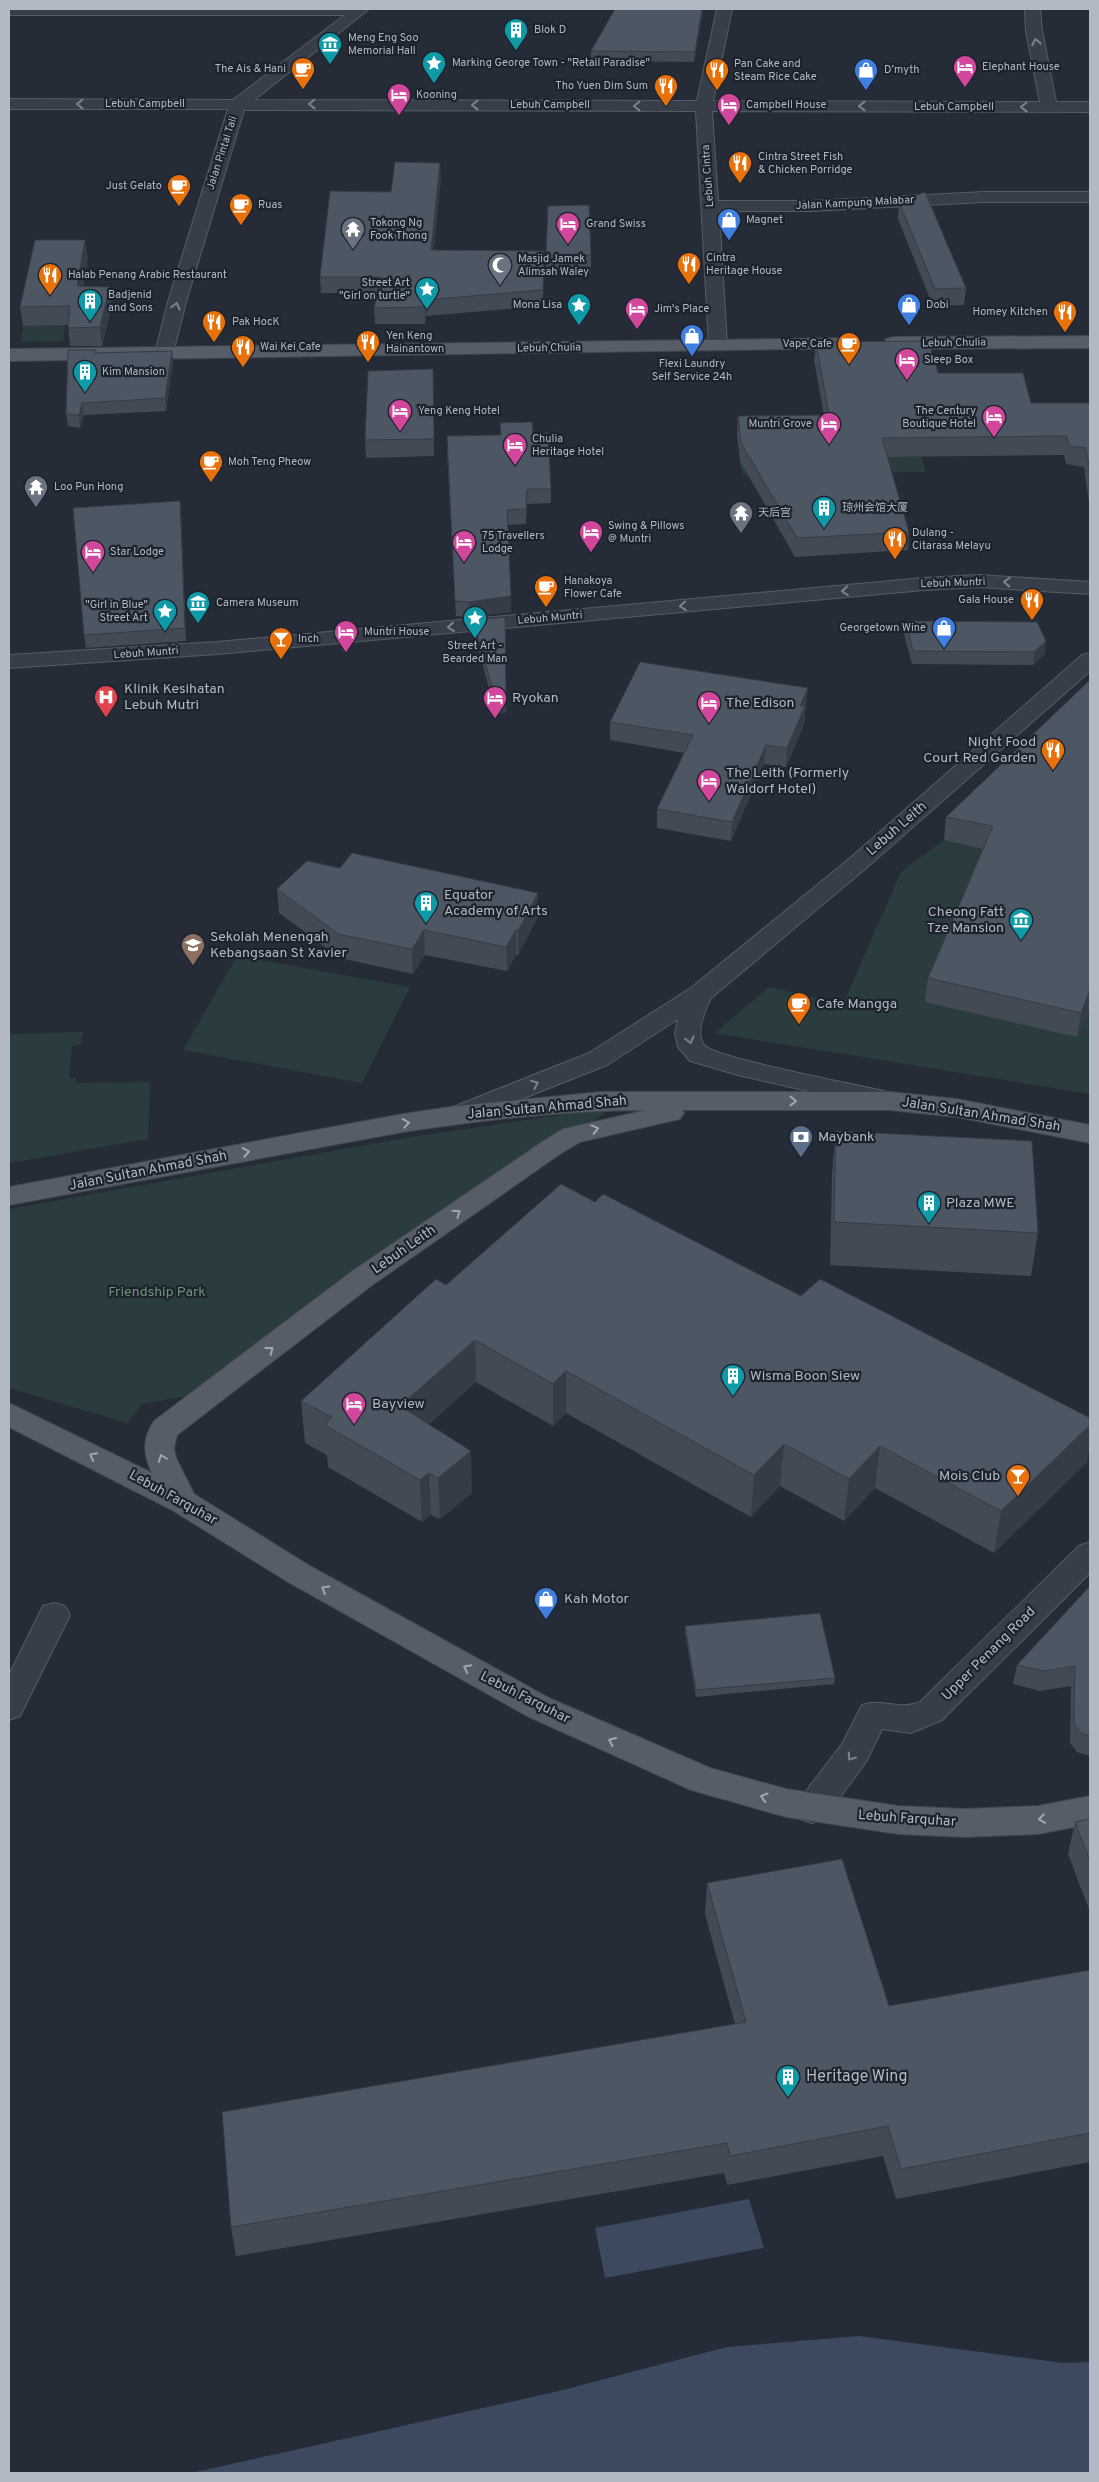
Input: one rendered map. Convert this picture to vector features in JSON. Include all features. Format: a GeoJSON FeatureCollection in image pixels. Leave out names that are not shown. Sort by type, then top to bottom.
{"type":"FeatureCollection","features":[{"type":"Feature","properties":{"kind":"main road","name":"Lebuh Chulia"},"geometry":{"type":"LineString","coordinates":[[9,356],[718,345],[1090,342]]}},
{"type":"Feature","properties":{"kind":"main road","name":"Jalan Sultan Ahmad Shah"},"geometry":{"type":"LineString","coordinates":[[9,1196],[457,1115],[601,1101],[890,1101],[966,1110],[1090,1134]]}},
{"type":"Feature","properties":{"kind":"main road","name":"Lebuh Leith"},"geometry":{"type":"LineString","coordinates":[[183,1502],[160,1454],[158,1441],[164,1430],[361,1279],[572,1135],[642,1118],[744,1101]]}},
{"type":"Feature","properties":{"kind":"main road","name":"Lebuh Farquhar"},"geometry":{"type":"LineString","coordinates":[[9,1414],[183,1502],[349,1603],[538,1706],[703,1780],[812,1808],[898,1820],[965,1823],[1038,1820],[1090,1810]]}},
{"type":"Feature","properties":{"kind":"street"},"geometry":{"type":"LineString","coordinates":[[9,10],[361,9]]}},
{"type":"Feature","properties":{"kind":"street","name":"Jalan Pintal Tali"},"geometry":{"type":"LineString","coordinates":[[164,353],[185,275],[238,104],[361,9]]}},
{"type":"Feature","properties":{"kind":"street","name":"Lebuh Cintra"},"geometry":{"type":"LineString","coordinates":[[718,345],[704,106],[725,9]]}},
{"type":"Feature","properties":{"kind":"street"},"geometry":{"type":"LineString","coordinates":[[1033,9],[1034,32],[1049,107]]}},
{"type":"Feature","properties":{"kind":"street","name":"Lebuh Campbell"},"geometry":{"type":"LineString","coordinates":[[9,104],[1090,107]]}},
{"type":"Feature","properties":{"kind":"street","name":"Jalan Kampung Malabar"},"geometry":{"type":"LineString","coordinates":[[710,206],[811,206],[984,197],[1090,197]]}},
{"type":"Feature","properties":{"kind":"street","name":"Lebuh Muntri"},"geometry":{"type":"LineString","coordinates":[[9,662],[217,648],[924,584],[978,581],[1090,588]]}},
{"type":"Feature","properties":{"kind":"street","name":"Lebuh Leith"},"geometry":{"type":"LineString","coordinates":[[457,1115],[598,1059],[700,994],[880,845],[1090,660]]}},
{"type":"Feature","properties":{"kind":"street","name":"Lebuh Leith"},"geometry":{"type":"LineString","coordinates":[[700,994],[692,1012],[688,1034],[691,1047],[699,1055],[738,1067],[890,1101]]}},
{"type":"Feature","properties":{"kind":"street","name":"Upper Penang Road"},"geometry":{"type":"LineString","coordinates":[[812,1808],[854,1753],[873,1714],[912,1720],[931,1711],[1090,1554]]}},
{"type":"Feature","properties":{"kind":"street"},"geometry":{"type":"LineString","coordinates":[[9,1707],[54,1615]]}},
{"type":"Feature","properties":{"kind":"green space"},"geometry":{"type":"Polygon","coordinates":[[[65,325],[63,341],[21,342],[23,326],[65,325]]]}},
{"type":"Feature","properties":{"kind":"green space"},"geometry":{"type":"Polygon","coordinates":[[[739,457],[922,457],[925,472],[742,474],[739,457]]]}},
{"type":"Feature","properties":{"kind":"green space"},"geometry":{"type":"Polygon","coordinates":[[[944,840],[1090,871],[1090,1094],[715,1033],[769,987],[843,1004],[901,872],[944,840]]]}},
{"type":"Feature","properties":{"kind":"green space"},"geometry":{"type":"Polygon","coordinates":[[[237,956],[410,987],[362,1083],[183,1050],[237,956]]]}},
{"type":"Feature","properties":{"kind":"green space"},"geometry":{"type":"Polygon","coordinates":[[[83,1032],[81,1045],[72,1046],[69,1078],[76,1078],[76,1083],[150,1082],[148,1139],[9,1163],[9,1034],[83,1032]]]}},
{"type":"Feature","properties":{"kind":"green space","name":"Friendship Park"},"geometry":{"type":"Polygon","coordinates":[[[614,1107],[209,1392],[142,1404],[128,1423],[9,1388],[9,1209],[405,1138],[614,1107]]]}},
{"type":"Feature","properties":{"kind":"water"},"geometry":{"type":"Polygon","coordinates":[[[749,2199],[764,2248],[605,2278],[595,2228],[749,2199]]]}},
{"type":"Feature","properties":{"kind":"water"},"geometry":{"type":"Polygon","coordinates":[[[859,2336],[1063,2363],[1090,2362],[1090,2473],[191,2473],[555,2392],[727,2347],[859,2336]]]}},
{"type":"Feature","properties":{"kind":"building"},"geometry":{"type":"Polygon","coordinates":[[[615,9],[702,9],[695,52],[591,51],[615,9]]]}},
{"type":"Feature","properties":{"kind":"building"},"geometry":{"type":"Polygon","coordinates":[[[395,162],[440,163],[431,250],[544,251],[543,290],[426,300],[425,307],[374,308],[381,277],[320,277],[330,191],[391,192],[395,162]]]}},
{"type":"Feature","properties":{"kind":"building"},"geometry":{"type":"Polygon","coordinates":[[[925,192],[966,288],[935,289],[899,202],[925,192]]]}},
{"type":"Feature","properties":{"kind":"building","name":"Grand Swiss"},"geometry":{"type":"Polygon","coordinates":[[[589,205],[591,255],[546,255],[548,206],[589,205]]]}},
{"type":"Feature","properties":{"kind":"building"},"geometry":{"type":"Polygon","coordinates":[[[35,240],[85,240],[77,286],[110,287],[100,327],[68,328],[70,306],[20,307],[35,240]]]}},
{"type":"Feature","properties":{"kind":"building"},"geometry":{"type":"Polygon","coordinates":[[[929,341],[938,373],[1023,373],[1031,403],[1090,403],[1090,473],[1086,448],[1069,446],[1067,436],[882,438],[909,532],[797,538],[741,443],[738,416],[829,415],[816,342],[929,341]]]}},
{"type":"Feature","properties":{"kind":"building"},"geometry":{"type":"Polygon","coordinates":[[[68,350],[96,350],[95,353],[172,351],[165,398],[82,403],[79,415],[66,414],[68,350]]]}},
{"type":"Feature","properties":{"kind":"building","name":"Yeng Keng Hotel"},"geometry":{"type":"Polygon","coordinates":[[[433,369],[434,439],[365,440],[368,371],[433,369]]]}},
{"type":"Feature","properties":{"kind":"building"},"geometry":{"type":"Polygon","coordinates":[[[532,422],[533,434],[548,433],[551,489],[527,489],[526,509],[507,510],[511,596],[469,602],[455,601],[447,436],[501,435],[500,423],[532,422]]]}},
{"type":"Feature","properties":{"kind":"building"},"geometry":{"type":"Polygon","coordinates":[[[180,501],[185,628],[84,635],[73,508],[180,501]]]}},
{"type":"Feature","properties":{"kind":"building"},"geometry":{"type":"Polygon","coordinates":[[[505,617],[506,699],[496,701],[473,620],[505,617]]]}},
{"type":"Feature","properties":{"kind":"building"},"geometry":{"type":"Polygon","coordinates":[[[906,621],[1037,622],[1046,641],[1034,652],[913,651],[906,621]]]}},
{"type":"Feature","properties":{"kind":"building"},"geometry":{"type":"Polygon","coordinates":[[[640,662],[808,688],[800,706],[805,706],[787,748],[766,745],[732,822],[657,809],[693,735],[610,722],[640,662]]]}},
{"type":"Feature","properties":{"kind":"building"},"geometry":{"type":"Polygon","coordinates":[[[1090,680],[1090,990],[1081,1013],[928,978],[993,826],[946,817],[1090,680]]]}},
{"type":"Feature","properties":{"kind":"building","name":"Equator Academy of Arts"},"geometry":{"type":"Polygon","coordinates":[[[352,853],[538,893],[518,931],[516,930],[506,947],[424,930],[412,949],[338,934],[277,889],[307,861],[340,868],[352,853]]]}},
{"type":"Feature","properties":{"kind":"building"},"geometry":{"type":"Polygon","coordinates":[[[836,1131],[1032,1141],[1038,1233],[834,1222],[836,1131]]]}},
{"type":"Feature","properties":{"kind":"building","name":"Wisma Boon Siew"},"geometry":{"type":"Polygon","coordinates":[[[561,1184],[595,1202],[603,1194],[801,1296],[820,1279],[1090,1418],[1090,1425],[1001,1511],[880,1446],[849,1479],[784,1444],[754,1475],[566,1371],[553,1384],[475,1340],[400,1406],[471,1451],[438,1478],[429,1473],[420,1480],[325,1425],[332,1417],[301,1401],[436,1279],[446,1285],[561,1184]]]}},
{"type":"Feature","properties":{"kind":"building"},"geometry":{"type":"Polygon","coordinates":[[[1090,1586],[1090,1736],[1081,1733],[1074,1724],[1075,1666],[1044,1671],[1017,1665],[1090,1586]]]}},
{"type":"Feature","properties":{"kind":"building"},"geometry":{"type":"Polygon","coordinates":[[[820,1613],[835,1678],[696,1690],[685,1626],[820,1613]]]}},
{"type":"Feature","properties":{"kind":"building"},"geometry":{"type":"Polygon","coordinates":[[[1090,1819],[1090,1861],[1075,1822],[1090,1819]]]}},
{"type":"Feature","properties":{"kind":"building","name":"Heritage Wing"},"geometry":{"type":"Polygon","coordinates":[[[842,1859],[889,2006],[1090,1970],[1090,2133],[901,2169],[888,2126],[730,2156],[727,2143],[231,2227],[222,2112],[746,2022],[707,1883],[842,1859]]]}},
{"type":"Feature","properties":{"kind":"place","name":"Blok D"},"geometry":{"type":"Point","coordinates":[516,51]}},
{"type":"Feature","properties":{"kind":"place","name":"Meng Eng Soo Memorial Hall"},"geometry":{"type":"Point","coordinates":[330,65]}},
{"type":"Feature","properties":{"kind":"place","name":"Marking George Town - \"Retail Paradise\""},"geometry":{"type":"Point","coordinates":[434,84]}},
{"type":"Feature","properties":{"kind":"place","name":"Elephant House"},"geometry":{"type":"Point","coordinates":[965,88]}},
{"type":"Feature","properties":{"kind":"place","name":"The Ais & Hani"},"geometry":{"type":"Point","coordinates":[303,90]}},
{"type":"Feature","properties":{"kind":"place","name":"Pan Cake and Steam Rice Cake"},"geometry":{"type":"Point","coordinates":[717,91]}},
{"type":"Feature","properties":{"kind":"place","name":"D’myth"},"geometry":{"type":"Point","coordinates":[866,91]}},
{"type":"Feature","properties":{"kind":"place","name":"Tho Yuen Dim Sum"},"geometry":{"type":"Point","coordinates":[666,107]}},
{"type":"Feature","properties":{"kind":"place","name":"Kooning"},"geometry":{"type":"Point","coordinates":[399,116]}},
{"type":"Feature","properties":{"kind":"place","name":"Campbell House"},"geometry":{"type":"Point","coordinates":[729,126]}},
{"type":"Feature","properties":{"kind":"place","name":"Cintra Street Fish & Chicken Porridge"},"geometry":{"type":"Point","coordinates":[740,184]}},
{"type":"Feature","properties":{"kind":"place","name":"Just Gelato"},"geometry":{"type":"Point","coordinates":[179,207]}},
{"type":"Feature","properties":{"kind":"place","name":"Ruas"},"geometry":{"type":"Point","coordinates":[241,226]}},
{"type":"Feature","properties":{"kind":"place","name":"Magnet"},"geometry":{"type":"Point","coordinates":[729,241]}},
{"type":"Feature","properties":{"kind":"place","name":"Grand Swiss"},"geometry":{"type":"Point","coordinates":[568,245]}},
{"type":"Feature","properties":{"kind":"place","name":"Tokong Ng Fook Thong"},"geometry":{"type":"Point","coordinates":[353,250]}},
{"type":"Feature","properties":{"kind":"place","name":"Cintra Heritage House"},"geometry":{"type":"Point","coordinates":[689,285]}},
{"type":"Feature","properties":{"kind":"place","name":"Masjid Jamek Alimsah Waley"},"geometry":{"type":"Point","coordinates":[500,286]}},
{"type":"Feature","properties":{"kind":"place","name":"Halab Penang Arabic Restaurant"},"geometry":{"type":"Point","coordinates":[50,296]}},
{"type":"Feature","properties":{"kind":"place","name":"Street Art \"Girl on turtle\""},"geometry":{"type":"Point","coordinates":[427,310]}},
{"type":"Feature","properties":{"kind":"place","name":"Badjenid and Sons"},"geometry":{"type":"Point","coordinates":[90,322]}},
{"type":"Feature","properties":{"kind":"place","name":"Mona Lisa"},"geometry":{"type":"Point","coordinates":[579,326]}},
{"type":"Feature","properties":{"kind":"place","name":"Dobi"},"geometry":{"type":"Point","coordinates":[909,326]}},
{"type":"Feature","properties":{"kind":"place","name":"Jim's Place"},"geometry":{"type":"Point","coordinates":[637,330]}},
{"type":"Feature","properties":{"kind":"place","name":"Homey Kitchen"},"geometry":{"type":"Point","coordinates":[1065,333]}},
{"type":"Feature","properties":{"kind":"place","name":"Pak HocK"},"geometry":{"type":"Point","coordinates":[214,343]}},
{"type":"Feature","properties":{"kind":"place","name":"Flexi Laundry Self Service 24h"},"geometry":{"type":"Point","coordinates":[692,357]}},
{"type":"Feature","properties":{"kind":"place","name":"Yen Keng Hainantown"},"geometry":{"type":"Point","coordinates":[368,363]}},
{"type":"Feature","properties":{"kind":"place","name":"Vape Cafe"},"geometry":{"type":"Point","coordinates":[849,365]}},
{"type":"Feature","properties":{"kind":"place","name":"Wai Kei Cafe"},"geometry":{"type":"Point","coordinates":[243,368]}},
{"type":"Feature","properties":{"kind":"place","name":"Sleep Box"},"geometry":{"type":"Point","coordinates":[907,381]}},
{"type":"Feature","properties":{"kind":"place","name":"Kim Mansion"},"geometry":{"type":"Point","coordinates":[85,393]}},
{"type":"Feature","properties":{"kind":"place","name":"Yeng Keng Hotel"},"geometry":{"type":"Point","coordinates":[400,432]}},
{"type":"Feature","properties":{"kind":"place","name":"The Century Boutique Hotel"},"geometry":{"type":"Point","coordinates":[994,438]}},
{"type":"Feature","properties":{"kind":"place","name":"Muntri Grove"},"geometry":{"type":"Point","coordinates":[829,445]}},
{"type":"Feature","properties":{"kind":"place","name":"Chulia Heritage Hotel"},"geometry":{"type":"Point","coordinates":[515,466]}},
{"type":"Feature","properties":{"kind":"place","name":"Moh Teng Pheow"},"geometry":{"type":"Point","coordinates":[211,483]}},
{"type":"Feature","properties":{"kind":"place","name":"Loo Pun Hong"},"geometry":{"type":"Point","coordinates":[36,508]}},
{"type":"Feature","properties":{"kind":"place","name":"琼州会馆大厦"},"geometry":{"type":"Point","coordinates":[824,529]}},
{"type":"Feature","properties":{"kind":"place","name":"天后宫"},"geometry":{"type":"Point","coordinates":[741,534]}},
{"type":"Feature","properties":{"kind":"place","name":"Swing & Pillows @ Muntri"},"geometry":{"type":"Point","coordinates":[591,553]}},
{"type":"Feature","properties":{"kind":"place","name":"Dulang - Citarasa Melayu"},"geometry":{"type":"Point","coordinates":[895,560]}},
{"type":"Feature","properties":{"kind":"place","name":"75 Travellers Lodge"},"geometry":{"type":"Point","coordinates":[464,563]}},
{"type":"Feature","properties":{"kind":"place","name":"Star Lodge"},"geometry":{"type":"Point","coordinates":[93,573]}},
{"type":"Feature","properties":{"kind":"place","name":"Hanakoya Flower Cafe"},"geometry":{"type":"Point","coordinates":[546,608]}},
{"type":"Feature","properties":{"kind":"place","name":"Gala House"},"geometry":{"type":"Point","coordinates":[1032,621]}},
{"type":"Feature","properties":{"kind":"place","name":"Camera Museum"},"geometry":{"type":"Point","coordinates":[198,624]}},
{"type":"Feature","properties":{"kind":"place","name":"\"Girl in Blue\" Street Art"},"geometry":{"type":"Point","coordinates":[165,632]}},
{"type":"Feature","properties":{"kind":"place","name":"Street Art - Bearded Man"},"geometry":{"type":"Point","coordinates":[475,639]}},
{"type":"Feature","properties":{"kind":"place","name":"Georgetown Wine"},"geometry":{"type":"Point","coordinates":[944,649]}},
{"type":"Feature","properties":{"kind":"place","name":"Muntri House"},"geometry":{"type":"Point","coordinates":[346,653]}},
{"type":"Feature","properties":{"kind":"place","name":"Inch"},"geometry":{"type":"Point","coordinates":[281,660]}},
{"type":"Feature","properties":{"kind":"place","name":"Klinik Kesihatan Lebuh Mutri"},"geometry":{"type":"Point","coordinates":[106,718]}},
{"type":"Feature","properties":{"kind":"place","name":"Ryokan"},"geometry":{"type":"Point","coordinates":[495,719]}},
{"type":"Feature","properties":{"kind":"place","name":"The Edison"},"geometry":{"type":"Point","coordinates":[709,724]}},
{"type":"Feature","properties":{"kind":"place","name":"Night Food Court Red Garden"},"geometry":{"type":"Point","coordinates":[1053,771]}},
{"type":"Feature","properties":{"kind":"place","name":"The Leith (Formerly Waldorf Hotel)"},"geometry":{"type":"Point","coordinates":[709,802]}},
{"type":"Feature","properties":{"kind":"place","name":"Equator Academy of Arts"},"geometry":{"type":"Point","coordinates":[426,924]}},
{"type":"Feature","properties":{"kind":"place","name":"Cheong Fatt Tze Mansion"},"geometry":{"type":"Point","coordinates":[1021,941]}},
{"type":"Feature","properties":{"kind":"place","name":"Sekolah Menengah Kebangsaan St Xavier"},"geometry":{"type":"Point","coordinates":[193,966]}},
{"type":"Feature","properties":{"kind":"place","name":"Cafe Mangga"},"geometry":{"type":"Point","coordinates":[799,1025]}},
{"type":"Feature","properties":{"kind":"place","name":"Maybank"},"geometry":{"type":"Point","coordinates":[801,1158]}},
{"type":"Feature","properties":{"kind":"place","name":"Plaza MWE"},"geometry":{"type":"Point","coordinates":[929,1224]}},
{"type":"Feature","properties":{"kind":"place","name":"Wisma Boon Siew"},"geometry":{"type":"Point","coordinates":[733,1397]}},
{"type":"Feature","properties":{"kind":"place","name":"Bayview"},"geometry":{"type":"Point","coordinates":[354,1425]}},
{"type":"Feature","properties":{"kind":"place","name":"Mois Club"},"geometry":{"type":"Point","coordinates":[1018,1497]}},
{"type":"Feature","properties":{"kind":"place","name":"Kah Motor"},"geometry":{"type":"Point","coordinates":[546,1620]}},
{"type":"Feature","properties":{"kind":"place","name":"Heritage Wing"},"geometry":{"type":"Point","coordinates":[788,2098]}}]}
